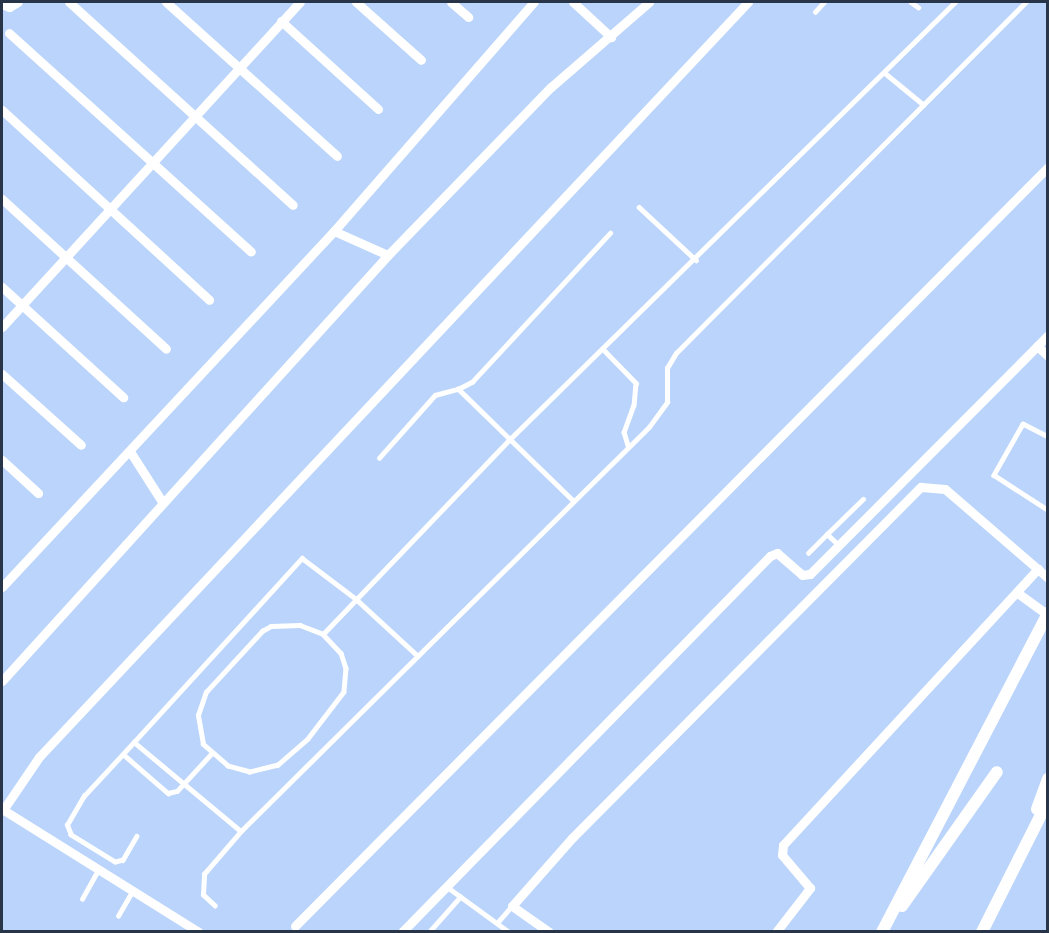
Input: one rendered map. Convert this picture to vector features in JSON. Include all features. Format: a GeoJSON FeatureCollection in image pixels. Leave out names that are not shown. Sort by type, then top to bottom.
{"type":"FeatureCollection","features":[{"type":"Feature","properties":{"kind":"main road"},"geometry":{"type":"LineString","coordinates":[[883,932],[1047,614]]}},
{"type":"Feature","properties":{"kind":"main road"},"geometry":{"type":"LineString","coordinates":[[883,932],[997,771]]}},
{"type":"Feature","properties":{"kind":"main road"},"geometry":{"type":"LineString","coordinates":[[1020,856],[1047,779]]}},
{"type":"Feature","properties":{"kind":"main road"},"geometry":{"type":"LineString","coordinates":[[982,932],[1047,801]]}},
{"type":"Feature","properties":{"kind":"street"},"geometry":{"type":"LineString","coordinates":[[2,4],[9,7],[18,2]]}},
{"type":"Feature","properties":{"kind":"street"},"geometry":{"type":"LineString","coordinates":[[69,2],[293,205]]}},
{"type":"Feature","properties":{"kind":"street"},"geometry":{"type":"LineString","coordinates":[[166,2],[337,156]]}},
{"type":"Feature","properties":{"kind":"street"},"geometry":{"type":"LineString","coordinates":[[2,327],[300,2]]}},
{"type":"Feature","properties":{"kind":"street"},"geometry":{"type":"LineString","coordinates":[[356,2],[421,60]]}},
{"type":"Feature","properties":{"kind":"street"},"geometry":{"type":"LineString","coordinates":[[451,2],[468,17]]}},
{"type":"Feature","properties":{"kind":"street"},"geometry":{"type":"LineString","coordinates":[[2,587],[131,453],[241,327],[334,231],[534,2]]}},
{"type":"Feature","properties":{"kind":"street"},"geometry":{"type":"LineString","coordinates":[[573,2],[612,37]]}},
{"type":"Feature","properties":{"kind":"street"},"geometry":{"type":"LineString","coordinates":[[2,681],[388,255],[551,87],[612,37],[649,2]]}},
{"type":"Feature","properties":{"kind":"street"},"geometry":{"type":"LineString","coordinates":[[200,932],[2,810],[39,757],[748,2]]}},
{"type":"Feature","properties":{"kind":"street"},"geometry":{"type":"LineString","coordinates":[[281,21],[378,109]]}},
{"type":"Feature","properties":{"kind":"street"},"geometry":{"type":"LineString","coordinates":[[9,33],[251,252]]}},
{"type":"Feature","properties":{"kind":"street"},"geometry":{"type":"LineString","coordinates":[[2,110],[209,300]]}},
{"type":"Feature","properties":{"kind":"street"},"geometry":{"type":"LineString","coordinates":[[295,926],[1047,167]]}},
{"type":"Feature","properties":{"kind":"street"},"geometry":{"type":"LineString","coordinates":[[2,199],[166,349]]}},
{"type":"Feature","properties":{"kind":"street"},"geometry":{"type":"LineString","coordinates":[[334,231],[388,255]]}},
{"type":"Feature","properties":{"kind":"street"},"geometry":{"type":"LineString","coordinates":[[2,287],[123,398]]}},
{"type":"Feature","properties":{"kind":"street"},"geometry":{"type":"LineString","coordinates":[[402,932],[770,556],[777,553],[807,576],[1047,335]]}},
{"type":"Feature","properties":{"kind":"street"},"geometry":{"type":"LineString","coordinates":[[1037,346],[1047,356]]}},
{"type":"Feature","properties":{"kind":"street"},"geometry":{"type":"LineString","coordinates":[[2,374],[81,445]]}},
{"type":"Feature","properties":{"kind":"street"},"geometry":{"type":"LineString","coordinates":[[131,453],[163,503]]}},
{"type":"Feature","properties":{"kind":"street"},"geometry":{"type":"LineString","coordinates":[[2,460],[38,494]]}},
{"type":"Feature","properties":{"kind":"street"},"geometry":{"type":"LineString","coordinates":[[549,932],[512,906],[572,838],[921,487],[945,489],[1047,578]]}},
{"type":"Feature","properties":{"kind":"street"},"geometry":{"type":"LineString","coordinates":[[776,932],[810,888],[782,855],[783,845],[1019,594],[1038,570]]}},
{"type":"Feature","properties":{"kind":"street"},"geometry":{"type":"LineString","coordinates":[[1019,594],[1047,614]]}},
{"type":"Feature","properties":{"kind":"lane"},"geometry":{"type":"LineString","coordinates":[[815,12],[824,2]]}},
{"type":"Feature","properties":{"kind":"lane"},"geometry":{"type":"LineString","coordinates":[[911,2],[918,7]]}},
{"type":"Feature","properties":{"kind":"lane"},"geometry":{"type":"LineString","coordinates":[[323,634],[508,441],[605,351],[955,2]]}},
{"type":"Feature","properties":{"kind":"lane"},"geometry":{"type":"LineString","coordinates":[[1014,2],[1020,8]]}},
{"type":"Feature","properties":{"kind":"lane"},"geometry":{"type":"LineString","coordinates":[[215,906],[203,895],[204,874],[241,831],[665,407],[667,368],[672,357],[1026,2]]}},
{"type":"Feature","properties":{"kind":"lane"},"geometry":{"type":"LineString","coordinates":[[885,73],[924,105]]}},
{"type":"Feature","properties":{"kind":"lane"},"geometry":{"type":"LineString","coordinates":[[639,207],[696,260]]}},
{"type":"Feature","properties":{"kind":"lane"},"geometry":{"type":"LineString","coordinates":[[379,458],[435,395],[458,389],[472,381],[610,233]]}},
{"type":"Feature","properties":{"kind":"lane"},"geometry":{"type":"LineString","coordinates":[[605,351],[636,383],[634,405],[624,432],[628,445]]}},
{"type":"Feature","properties":{"kind":"lane"},"geometry":{"type":"LineString","coordinates":[[458,389],[508,441],[572,500]]}},
{"type":"Feature","properties":{"kind":"lane"},"geometry":{"type":"LineString","coordinates":[[1047,437],[1023,424],[994,475],[1047,510]]}},
{"type":"Feature","properties":{"kind":"lane"},"geometry":{"type":"LineString","coordinates":[[808,553],[862,499]]}},
{"type":"Feature","properties":{"kind":"lane"},"geometry":{"type":"LineString","coordinates":[[827,534],[839,545]]}},
{"type":"Feature","properties":{"kind":"lane"},"geometry":{"type":"LineString","coordinates":[[137,836],[123,860],[115,862],[68,831],[84,796],[299,560],[314,563],[418,656]]}},
{"type":"Feature","properties":{"kind":"lane"},"geometry":{"type":"LineString","coordinates":[[300,625],[323,634],[344,660],[346,683],[339,701],[308,739],[285,761],[263,771],[235,769],[211,754],[200,730],[201,703],[235,660],[271,626],[300,625]]}},
{"type":"Feature","properties":{"kind":"lane"},"geometry":{"type":"LineString","coordinates":[[134,742],[241,831]]}},
{"type":"Feature","properties":{"kind":"lane"},"geometry":{"type":"LineString","coordinates":[[123,754],[168,793],[184,783],[211,754]]}},
{"type":"Feature","properties":{"kind":"lane"},"geometry":{"type":"LineString","coordinates":[[82,899],[99,869]]}},
{"type":"Feature","properties":{"kind":"lane"},"geometry":{"type":"LineString","coordinates":[[446,886],[509,932]]}},
{"type":"Feature","properties":{"kind":"lane"},"geometry":{"type":"LineString","coordinates":[[118,916],[133,890]]}},
{"type":"Feature","properties":{"kind":"lane"},"geometry":{"type":"LineString","coordinates":[[429,932],[460,897]]}},
{"type":"Feature","properties":{"kind":"lane"},"geometry":{"type":"LineString","coordinates":[[497,923],[512,906]]}}]}
